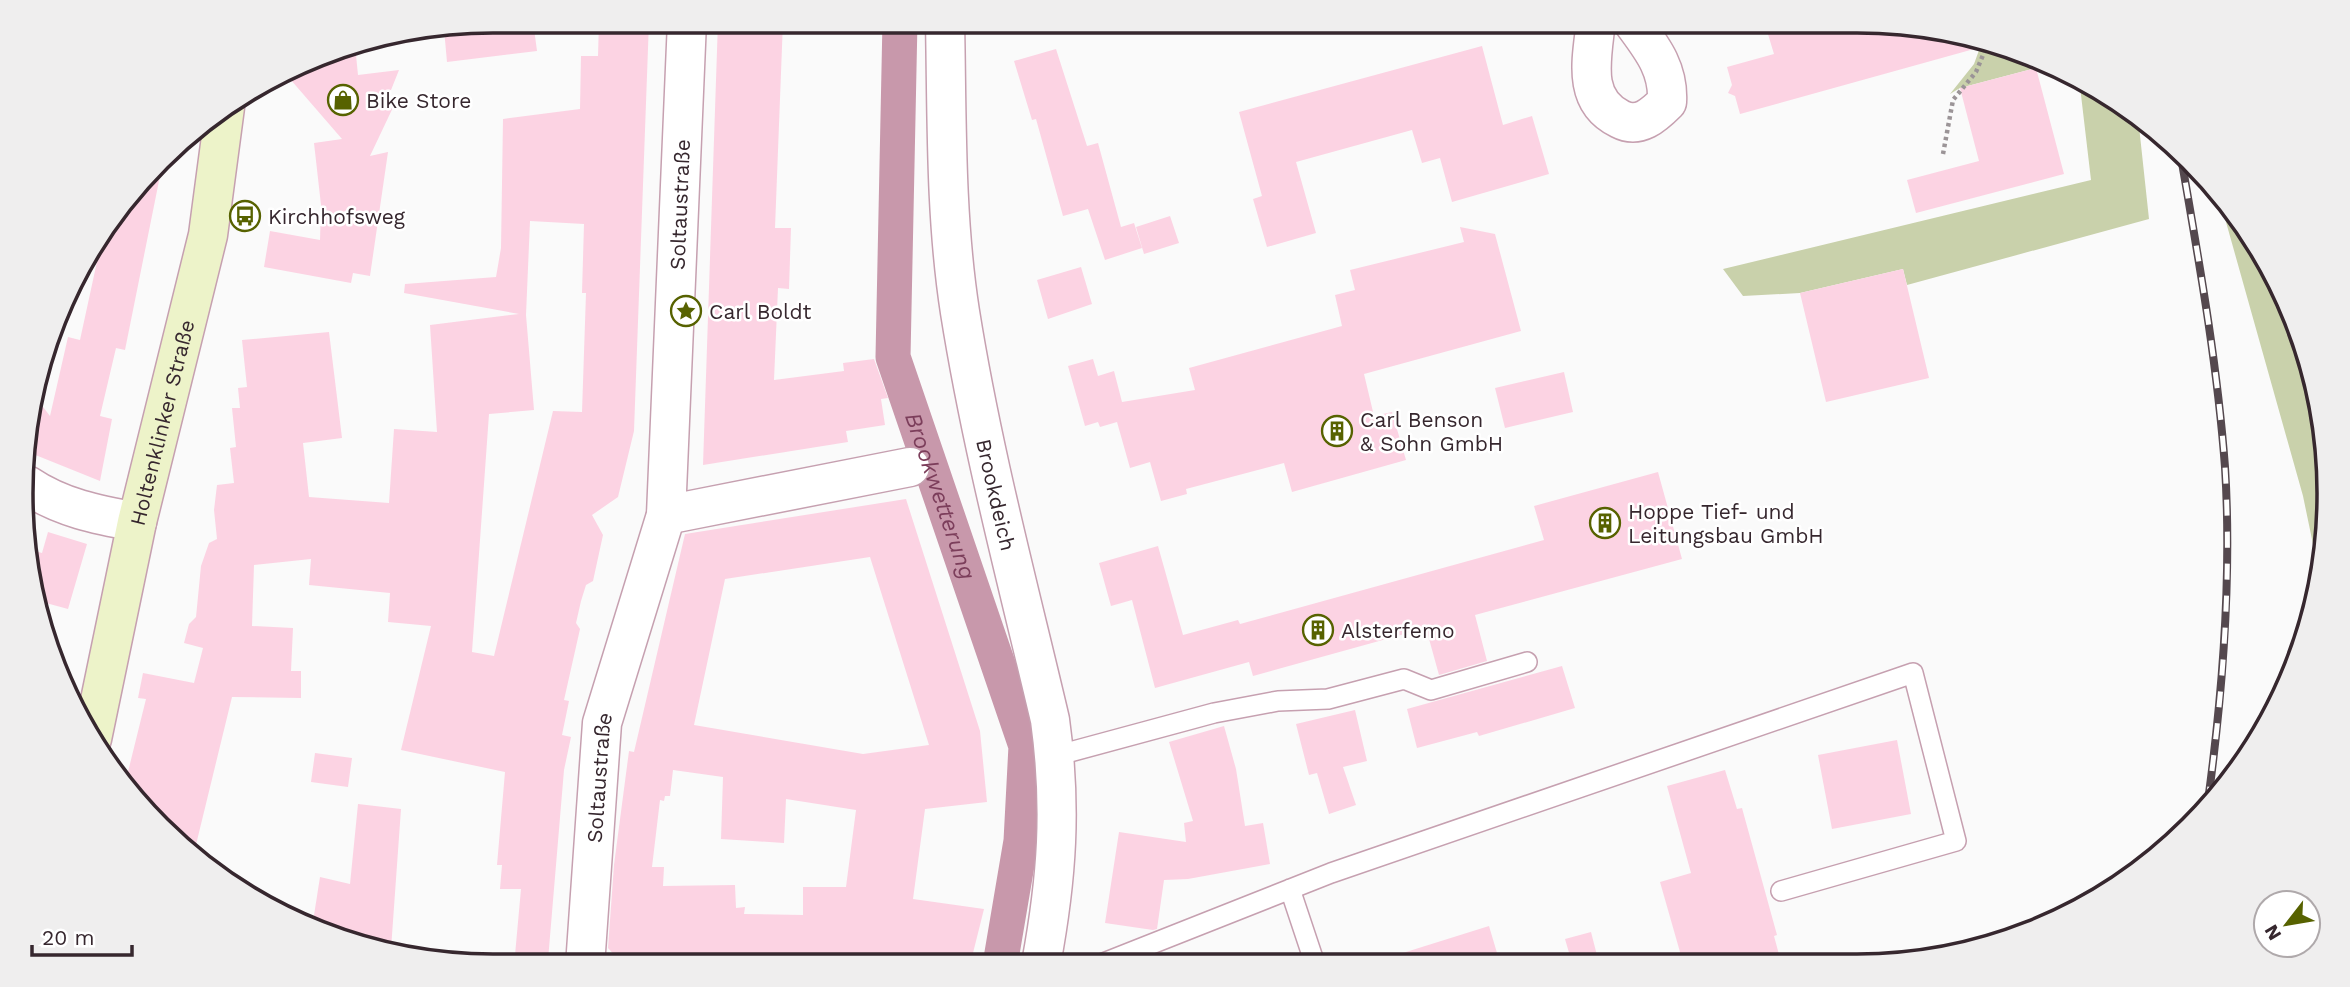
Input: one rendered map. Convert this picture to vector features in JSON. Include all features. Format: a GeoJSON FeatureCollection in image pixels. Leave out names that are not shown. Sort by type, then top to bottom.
{"type":"FeatureCollection","features":[{"type":"Feature","properties":{"kind":"main road","name":"Holtenklinker Straße"},"geometry":{"type":"LineString","coordinates":[[95,724],[138,522],[208,235],[223,121]]}},
{"type":"Feature","properties":{"kind":"street","name":"Soltaustraße"},"geometry":{"type":"LineString","coordinates":[[586,954],[602,723],[666,515],[686,33]]}},
{"type":"Feature","properties":{"kind":"street","name":"Brookdeich"},"geometry":{"type":"LineString","coordinates":[[944,33],[949,183],[960,309],[986,450],[1050,720],[1055,756],[1059,817],[1052,903],[1043,954]]}},
{"type":"Feature","properties":{"kind":"street"},"geometry":{"type":"LineString","coordinates":[[1595,33],[1593,90],[1603,111],[1627,123],[1650,120],[1667,102],[1669,81],[1657,56],[1641,33]]}},
{"type":"Feature","properties":{"kind":"street"},"geometry":{"type":"LineString","coordinates":[[666,515],[910,467]]}},
{"type":"Feature","properties":{"kind":"street"},"geometry":{"type":"LineString","coordinates":[[33,488],[65,506],[138,522]]}},
{"type":"Feature","properties":{"kind":"lane"},"geometry":{"type":"LineString","coordinates":[[1055,756],[1214,713],[1278,701],[1328,699],[1404,679],[1432,690],[1527,662]]}},
{"type":"Feature","properties":{"kind":"lane"},"geometry":{"type":"LineString","coordinates":[[1126,954],[1290,889],[1913,673],[1956,841],[1781,891]]}},
{"type":"Feature","properties":{"kind":"lane"},"geometry":{"type":"LineString","coordinates":[[1290,889],[1312,954]]}},
{"type":"Feature","properties":{"kind":"path"},"geometry":{"type":"LineString","coordinates":[[1943,153],[1953,100],[1976,72],[1984,52]]}},
{"type":"Feature","properties":{"kind":"green space"},"geometry":{"type":"Polygon","coordinates":[[[1979,50],[2034,69],[1960,88],[1950,94],[1974,64],[1979,50]]]}},
{"type":"Feature","properties":{"kind":"green space"},"geometry":{"type":"Polygon","coordinates":[[[2081,92],[2139,130],[2149,219],[1907,285],[1903,269],[1800,293],[1743,296],[1723,269],[2091,180],[2081,92]]]}},
{"type":"Feature","properties":{"kind":"green space"},"geometry":{"type":"Polygon","coordinates":[[[2224,217],[2269,290],[2282,317],[2301,374],[2316,463],[2314,547],[2303,496],[2224,217]]]}},
{"type":"Feature","properties":{"kind":"building"},"geometry":{"type":"Polygon","coordinates":[[[535,33],[537,51],[447,62],[445,36],[535,33]]]}},
{"type":"Feature","properties":{"kind":"building"},"geometry":{"type":"Polygon","coordinates":[[[599,33],[649,33],[634,431],[618,497],[592,515],[603,535],[593,581],[586,585],[581,601],[576,623],[580,629],[564,700],[569,701],[562,735],[571,737],[564,770],[549,954],[515,954],[521,889],[500,889],[502,865],[497,865],[505,772],[401,750],[431,626],[388,622],[390,593],[309,585],[311,559],[254,565],[252,626],[293,628],[291,671],[301,671],[301,698],[232,697],[196,845],[168,819],[128,773],[146,699],[138,698],[143,673],[194,683],[203,648],[184,643],[189,624],[196,617],[201,566],[209,543],[217,539],[214,510],[217,485],[234,483],[230,448],[236,447],[232,408],[240,408],[238,388],[247,387],[242,340],[329,332],[342,438],[303,443],[309,497],[389,503],[394,429],[437,432],[430,325],[519,314],[404,293],[405,284],[496,277],[501,248],[503,119],[580,109],[581,56],[598,56],[599,33]],[[530,221],[526,315],[534,410],[489,414],[472,652],[494,656],[553,411],[582,412],[586,293],[582,293],[584,224],[530,221]]]}},
{"type":"Feature","properties":{"kind":"building"},"geometry":{"type":"Polygon","coordinates":[[[718,33],[783,33],[775,228],[791,228],[789,289],[778,288],[774,380],[844,371],[843,363],[874,359],[888,398],[881,399],[885,425],[846,431],[848,442],[703,465],[718,33]]]}},
{"type":"Feature","properties":{"kind":"building"},"geometry":{"type":"Polygon","coordinates":[[[1768,33],[1887,34],[1975,49],[1740,114],[1735,96],[1728,93],[1732,85],[1727,67],[1774,54],[1768,33]]]}},
{"type":"Feature","properties":{"kind":"building"},"geometry":{"type":"Polygon","coordinates":[[[1482,46],[1503,125],[1532,116],[1549,174],[1452,202],[1440,158],[1422,163],[1412,130],[1296,162],[1316,233],[1267,247],[1253,199],[1262,196],[1239,112],[1482,46]]]}},
{"type":"Feature","properties":{"kind":"building"},"geometry":{"type":"Polygon","coordinates":[[[1056,49],[1087,146],[1098,143],[1121,227],[1134,223],[1142,248],[1105,260],[1088,209],[1063,216],[1036,119],[1032,120],[1014,61],[1056,49]]]}},
{"type":"Feature","properties":{"kind":"building"},"geometry":{"type":"Polygon","coordinates":[[[355,55],[358,75],[399,70],[389,95],[397,99],[370,156],[388,152],[370,276],[353,273],[351,283],[264,267],[270,231],[320,240],[321,205],[314,143],[342,139],[291,80],[355,55]]]}},
{"type":"Feature","properties":{"kind":"building"},"geometry":{"type":"Polygon","coordinates":[[[2036,70],[2064,174],[1916,213],[1907,180],[1979,161],[1960,88],[2036,70]]]}},
{"type":"Feature","properties":{"kind":"building"},"geometry":{"type":"Polygon","coordinates":[[[160,177],[125,350],[116,348],[100,416],[112,419],[100,481],[35,455],[42,405],[50,416],[68,337],[80,340],[98,259],[128,213],[160,177]]]}},
{"type":"Feature","properties":{"kind":"building"},"geometry":{"type":"Polygon","coordinates":[[[1170,216],[1179,243],[1144,254],[1136,227],[1170,216]]]}},
{"type":"Feature","properties":{"kind":"building"},"geometry":{"type":"Polygon","coordinates":[[[1460,227],[1495,234],[1521,331],[1364,374],[1374,416],[1392,412],[1406,460],[1292,492],[1284,463],[1186,489],[1187,494],[1161,501],[1150,462],[1130,468],[1117,422],[1100,427],[1098,422],[1085,426],[1068,366],[1093,359],[1098,376],[1114,371],[1122,402],[1195,390],[1189,368],[1342,326],[1335,295],[1355,290],[1350,270],[1464,242],[1460,227]]]}},
{"type":"Feature","properties":{"kind":"building"},"geometry":{"type":"Polygon","coordinates":[[[1081,267],[1092,304],[1048,319],[1037,280],[1081,267]]]}},
{"type":"Feature","properties":{"kind":"building"},"geometry":{"type":"Polygon","coordinates":[[[1903,269],[1929,378],[1826,402],[1800,293],[1903,269]]]}},
{"type":"Feature","properties":{"kind":"building"},"geometry":{"type":"Polygon","coordinates":[[[1564,372],[1573,412],[1505,428],[1495,388],[1564,372]]]}},
{"type":"Feature","properties":{"kind":"building"},"geometry":{"type":"Polygon","coordinates":[[[1658,472],[1682,559],[1475,615],[1487,661],[1439,675],[1426,628],[1253,676],[1249,662],[1155,688],[1132,600],[1111,606],[1099,563],[1158,546],[1183,635],[1238,620],[1240,624],[1544,540],[1534,506],[1658,472]]]}},
{"type":"Feature","properties":{"kind":"building"},"geometry":{"type":"Polygon","coordinates":[[[906,499],[980,731],[987,802],[925,809],[913,899],[984,909],[973,954],[613,954],[608,948],[614,865],[629,751],[634,752],[685,534],[906,499]],[[870,557],[725,579],[694,725],[863,754],[929,745],[870,557]],[[673,770],[670,796],[665,796],[664,801],[660,800],[652,867],[664,867],[663,886],[735,885],[736,908],[745,907],[744,914],[803,915],[803,887],[846,887],[856,810],[786,799],[784,843],[721,839],[723,777],[673,770]]]}},
{"type":"Feature","properties":{"kind":"building"},"geometry":{"type":"Polygon","coordinates":[[[48,532],[87,544],[68,609],[47,603],[37,551],[42,553],[48,532]]]}},
{"type":"Feature","properties":{"kind":"building"},"geometry":{"type":"Polygon","coordinates":[[[1562,666],[1575,708],[1479,736],[1477,732],[1417,748],[1407,709],[1562,666]]]}},
{"type":"Feature","properties":{"kind":"building"},"geometry":{"type":"Polygon","coordinates":[[[1355,710],[1367,761],[1343,767],[1356,805],[1329,814],[1317,773],[1309,775],[1296,724],[1355,710]]]}},
{"type":"Feature","properties":{"kind":"building"},"geometry":{"type":"Polygon","coordinates":[[[1224,726],[1236,769],[1245,826],[1263,823],[1270,864],[1188,879],[1164,880],[1157,929],[1105,923],[1119,832],[1186,842],[1184,823],[1193,821],[1169,742],[1224,726]]]}},
{"type":"Feature","properties":{"kind":"building"},"geometry":{"type":"Polygon","coordinates":[[[1897,740],[1911,814],[1832,829],[1818,755],[1897,740]]]}},
{"type":"Feature","properties":{"kind":"building"},"geometry":{"type":"Polygon","coordinates":[[[315,753],[352,758],[348,787],[311,782],[315,753]]]}},
{"type":"Feature","properties":{"kind":"building"},"geometry":{"type":"Polygon","coordinates":[[[1725,770],[1737,809],[1742,808],[1777,935],[1774,936],[1779,954],[1680,954],[1660,882],[1691,873],[1667,786],[1725,770]]]}},
{"type":"Feature","properties":{"kind":"building"},"geometry":{"type":"Polygon","coordinates":[[[358,804],[401,809],[391,942],[314,917],[320,877],[350,884],[358,804]]]}},
{"type":"Feature","properties":{"kind":"building"},"geometry":{"type":"Polygon","coordinates":[[[1489,926],[1497,954],[1400,954],[1489,926]]]}},
{"type":"Feature","properties":{"kind":"building"},"geometry":{"type":"Polygon","coordinates":[[[1591,932],[1597,954],[1569,954],[1565,939],[1591,932]]]}},
{"type":"Feature","properties":{"kind":"waterway","name":"Brookwetterung"},"geometry":{"type":"LineString","coordinates":[[900,33],[893,357],[1026,746],[1021,841],[1002,954]]}},
{"type":"Feature","properties":{"kind":"railway"},"geometry":{"type":"LineString","coordinates":[[2183,169],[2212,348],[2222,427],[2227,509],[2225,634],[2209,789]]}},
{"type":"Feature","properties":{"kind":"place","name":"Bike Store"},"geometry":{"type":"Point","coordinates":[343,100]}},
{"type":"Feature","properties":{"kind":"place","name":"Kirchhofsweg"},"geometry":{"type":"Point","coordinates":[245,216]}},
{"type":"Feature","properties":{"kind":"place","name":"Carl Boldt"},"geometry":{"type":"Point","coordinates":[686,311]}},
{"type":"Feature","properties":{"kind":"place","name":"Carl Benson & Sohn GmbH"},"geometry":{"type":"Point","coordinates":[1337,431]}},
{"type":"Feature","properties":{"kind":"place","name":"Hoppe Tief- und Leitungsbau GmbH"},"geometry":{"type":"Point","coordinates":[1605,523]}},
{"type":"Feature","properties":{"kind":"place","name":"Alsterfemo"},"geometry":{"type":"Point","coordinates":[1318,630]}}]}
